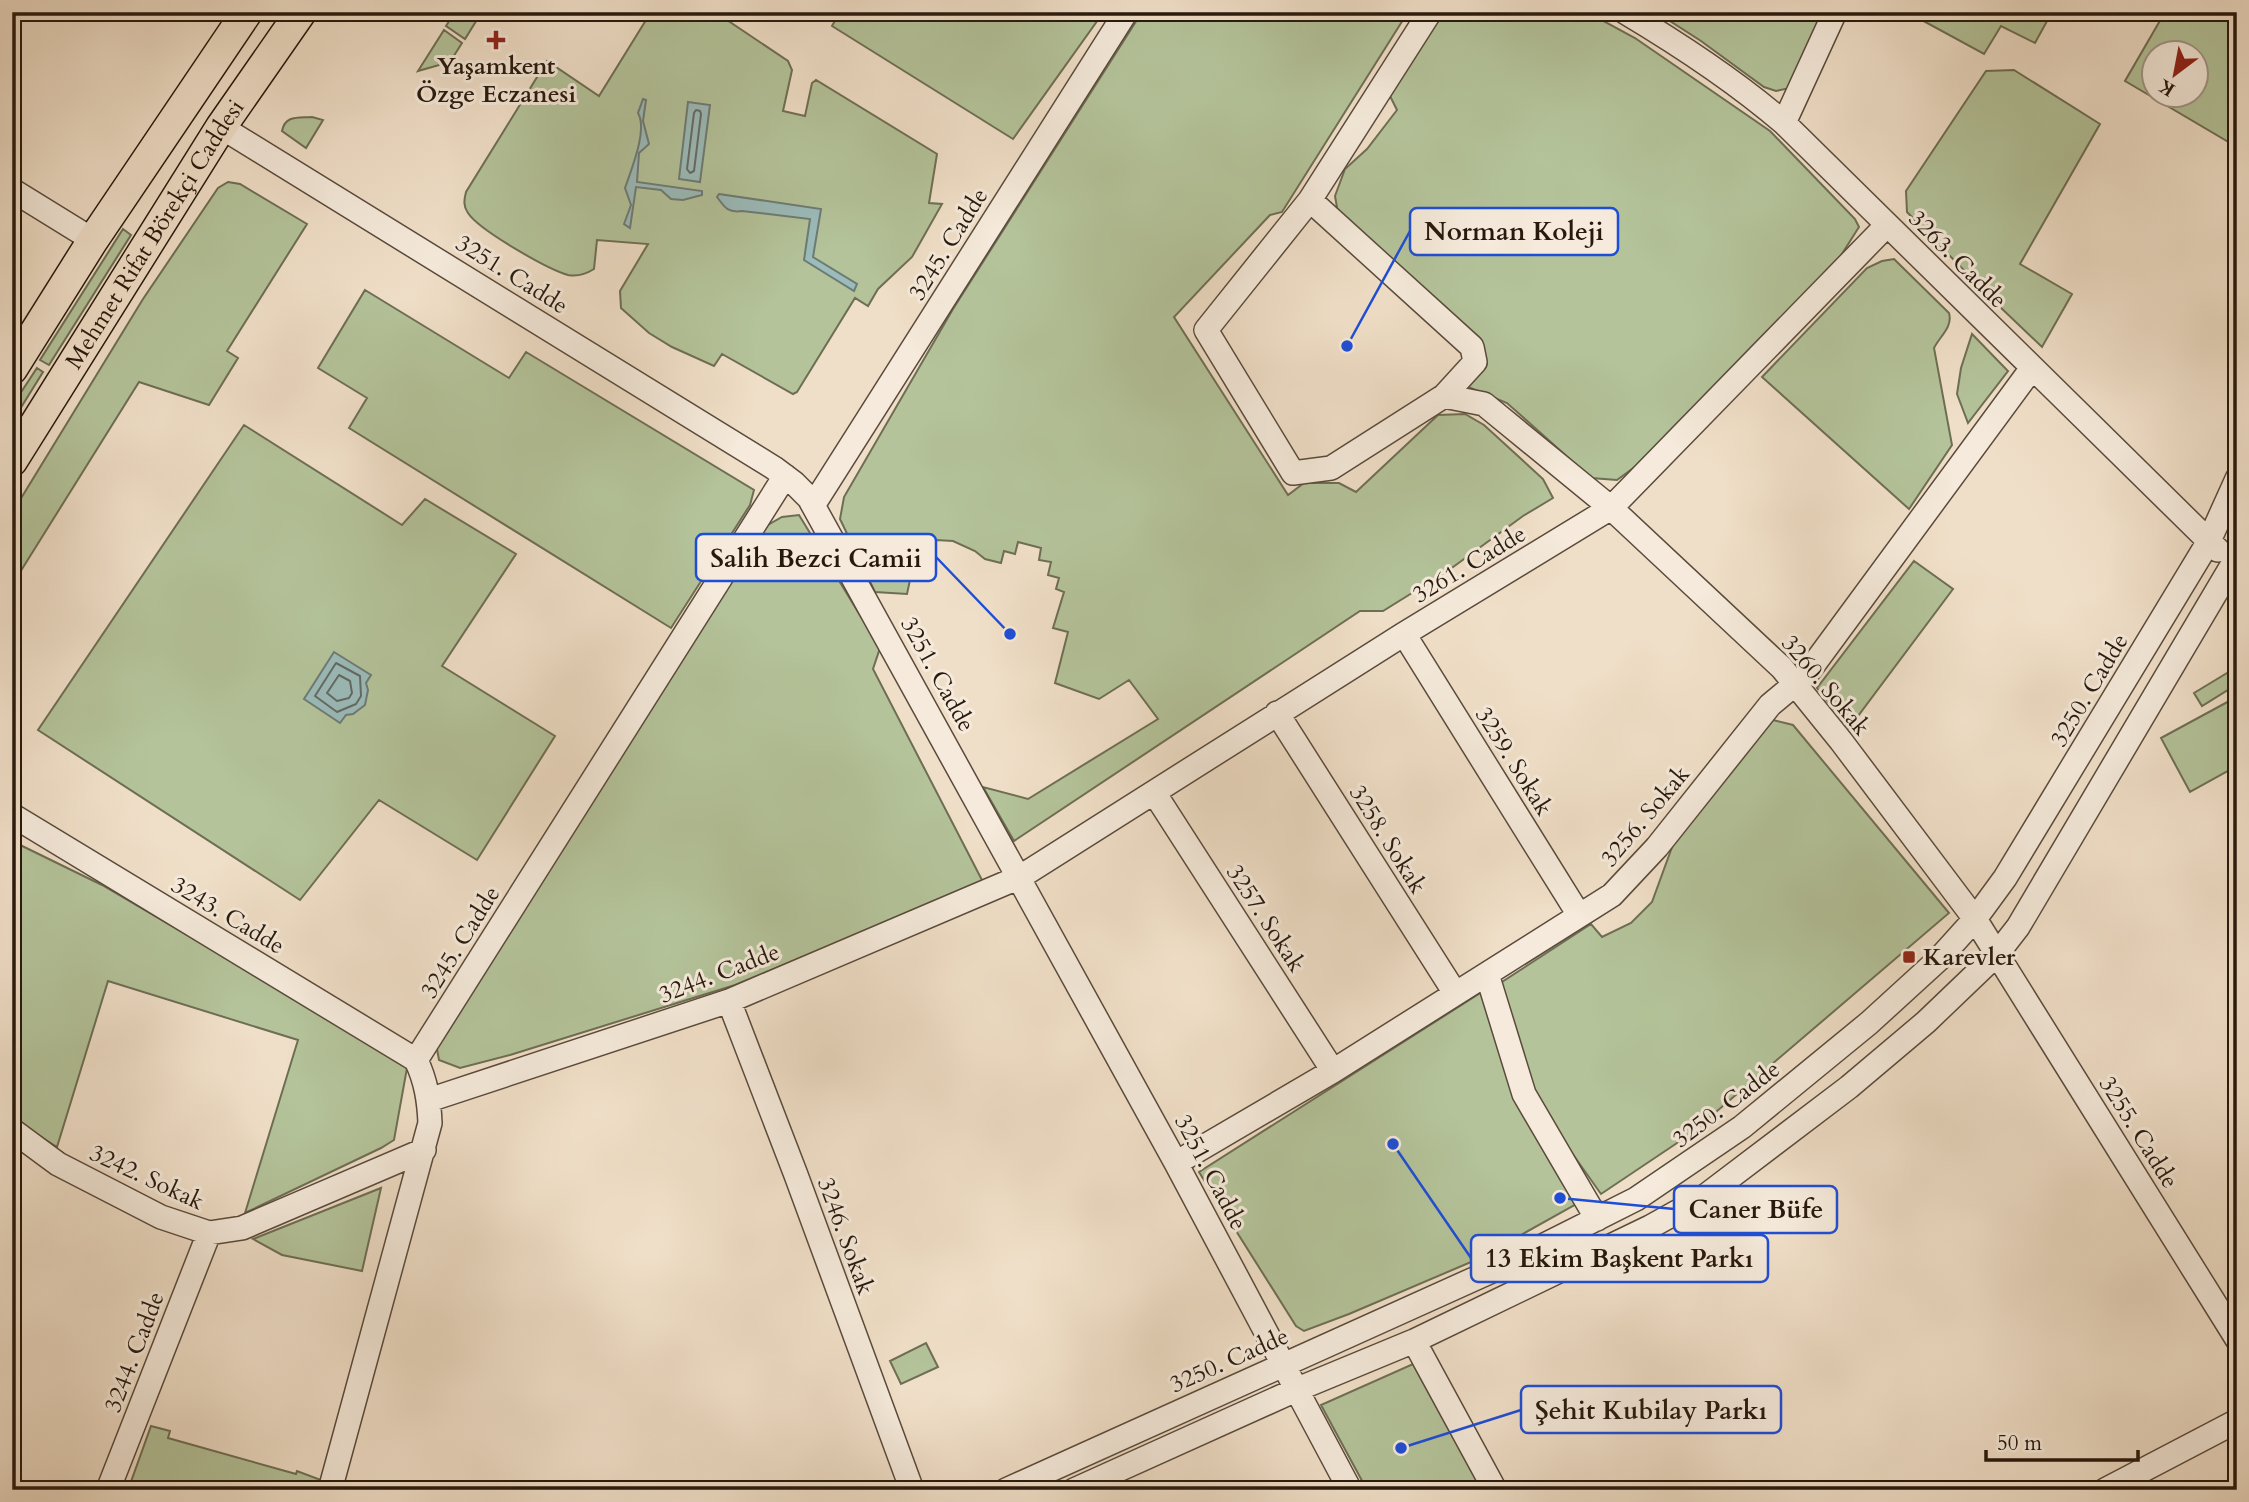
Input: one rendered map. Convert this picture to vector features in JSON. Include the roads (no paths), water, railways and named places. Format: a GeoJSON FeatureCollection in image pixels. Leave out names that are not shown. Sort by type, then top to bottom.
{"type":"FeatureCollection","features":[{"type":"Feature","properties":{"kind":"main road","name":"Mehmet Rifat Börekçi Caddesi"},"geometry":{"type":"LineString","coordinates":[[12,369],[93,240],[247,12]]}},
{"type":"Feature","properties":{"kind":"main road","name":"Mehmet Rifat Börekçi Caddesi"},"geometry":{"type":"LineString","coordinates":[[12,461],[221,127],[301,12]]}},
{"type":"Feature","properties":{"kind":"main road"},"geometry":{"type":"LineString","coordinates":[[184,104],[221,127]]}},
{"type":"Feature","properties":{"kind":"street","name":"3245. Cadde"},"geometry":{"type":"LineString","coordinates":[[814,504],[1126,12]]}},
{"type":"Feature","properties":{"kind":"street"},"geometry":{"type":"LineString","coordinates":[[1310,200],[1472,347],[1475,362],[1444,396],[1331,468],[1293,473],[1206,330],[1310,200],[1430,12]]}},
{"type":"Feature","properties":{"kind":"street","name":"3263. Cadde"},"geometry":{"type":"LineString","coordinates":[[1625,12],[1703,59],[1784,122],[2208,541],[2236,561]]}},
{"type":"Feature","properties":{"kind":"street"},"geometry":{"type":"LineString","coordinates":[[1784,122],[1835,12]]}},
{"type":"Feature","properties":{"kind":"street","name":"3251. Cadde"},"geometry":{"type":"LineString","coordinates":[[221,127],[785,476],[814,504],[1176,1163],[1350,1490]]}},
{"type":"Feature","properties":{"kind":"street"},"geometry":{"type":"LineString","coordinates":[[12,190],[93,240]]}},
{"type":"Feature","properties":{"kind":"street","name":"3261. Cadde"},"geometry":{"type":"LineString","coordinates":[[1020,877],[1155,794],[1277,713],[1611,508],[1887,225]]}},
{"type":"Feature","properties":{"kind":"street","name":"3256. Sokak"},"geometry":{"type":"LineString","coordinates":[[1176,1163],[1333,1071],[1612,895],[1657,847],[1770,705],[1806,676],[2032,369]]}},
{"type":"Feature","properties":{"kind":"street","name":"3260. Sokak"},"geometry":{"type":"LineString","coordinates":[[1444,396],[1484,404],[1611,508],[1782,668],[1841,741],[1975,919],[1997,954]]}},
{"type":"Feature","properties":{"kind":"street","name":"3245. Cadde"},"geometry":{"type":"LineString","coordinates":[[416,1060],[785,476]]}},
{"type":"Feature","properties":{"kind":"street","name":"3250. Cadde"},"geometry":{"type":"LineString","coordinates":[[1006,1490],[1503,1266],[1597,1219],[1676,1174],[1773,1103],[1902,994],[1975,919],[2031,837],[2208,541],[2237,480]]}},
{"type":"Feature","properties":{"kind":"street"},"geometry":{"type":"LineString","coordinates":[[1074,1490],[1298,1389],[1414,1341],[1650,1227],[1704,1197],[1849,1087],[1926,1022],[1997,954],[2018,927],[2236,561]]}},
{"type":"Feature","properties":{"kind":"street","name":"3259. Sokak"},"geometry":{"type":"LineString","coordinates":[[1404,634],[1579,915]]}},
{"type":"Feature","properties":{"kind":"street","name":"3258. Sokak"},"geometry":{"type":"LineString","coordinates":[[1277,713],[1455,993]]}},
{"type":"Feature","properties":{"kind":"street","name":"3257. Sokak"},"geometry":{"type":"LineString","coordinates":[[1155,794],[1333,1071]]}},
{"type":"Feature","properties":{"kind":"street","name":"3243. Cadde"},"geometry":{"type":"LineString","coordinates":[[12,816],[416,1060]]}},
{"type":"Feature","properties":{"kind":"street","name":"3244. Cadde"},"geometry":{"type":"LineString","coordinates":[[429,1100],[729,1001],[1020,877]]}},
{"type":"Feature","properties":{"kind":"street","name":"3255. Cadde"},"geometry":{"type":"LineString","coordinates":[[1997,954],[2237,1339]]}},
{"type":"Feature","properties":{"kind":"street"},"geometry":{"type":"LineString","coordinates":[[1487,974],[1524,1094],[1597,1219]]}},
{"type":"Feature","properties":{"kind":"street","name":"3246. Sokak"},"geometry":{"type":"LineString","coordinates":[[729,1001],[912,1490]]}},
{"type":"Feature","properties":{"kind":"street"},"geometry":{"type":"LineString","coordinates":[[330,1490],[430,1123],[425,1080],[416,1060]]}},
{"type":"Feature","properties":{"kind":"street","name":"3242. Sokak"},"geometry":{"type":"LineString","coordinates":[[12,1130],[58,1164],[161,1217],[209,1233],[242,1228],[424,1150]]}},
{"type":"Feature","properties":{"kind":"street","name":"3244. Cadde"},"geometry":{"type":"LineString","coordinates":[[108,1490],[209,1233]]}},
{"type":"Feature","properties":{"kind":"street"},"geometry":{"type":"LineString","coordinates":[[1414,1341],[1496,1490]]}},
{"type":"Feature","properties":{"kind":"street"},"geometry":{"type":"LineString","coordinates":[[2105,1490],[2237,1420]]}},
{"type":"Feature","properties":{"kind":"water"},"geometry":{"type":"Polygon","coordinates":[[[643,99],[646,100],[643,121],[649,144],[639,153],[637,182],[702,191],[702,195],[683,200],[671,199],[661,190],[636,187],[630,228],[624,224],[631,205],[625,188],[640,139],[641,120],[638,113],[643,99]]]}},
{"type":"Feature","properties":{"kind":"water"},"geometry":{"type":"Polygon","coordinates":[[[688,102],[710,105],[700,182],[679,179],[688,102]]]}},
{"type":"Feature","properties":{"kind":"water"},"geometry":{"type":"Polygon","coordinates":[[[719,194],[821,209],[813,257],[857,284],[854,291],[804,260],[810,219],[730,210],[717,197],[719,194]]]}},
{"type":"Feature","properties":{"kind":"water"},"geometry":{"type":"Polygon","coordinates":[[[334,652],[371,675],[366,683],[368,690],[365,705],[353,714],[346,715],[340,723],[304,699],[334,652]]]}},
{"type":"Feature","properties":{"kind":"place","name":"Yaşamkent Özge Eczanesi"},"geometry":{"type":"Point","coordinates":[496,40]}},
{"type":"Feature","properties":{"kind":"place","name":"Norman Koleji"},"geometry":{"type":"Point","coordinates":[1347,346]}},
{"type":"Feature","properties":{"kind":"place","name":"Salih Bezci Camii"},"geometry":{"type":"Point","coordinates":[1010,634]}},
{"type":"Feature","properties":{"kind":"place","name":"Karevler"},"geometry":{"type":"Point","coordinates":[1909,957]}},
{"type":"Feature","properties":{"kind":"place","name":"13 Ekim Başkent Parkı"},"geometry":{"type":"Point","coordinates":[1393,1144]}},
{"type":"Feature","properties":{"kind":"place","name":"Caner Büfe"},"geometry":{"type":"Point","coordinates":[1560,1198]}},
{"type":"Feature","properties":{"kind":"place","name":"Şehit Kubilay Parkı"},"geometry":{"type":"Point","coordinates":[1401,1448]}}]}
